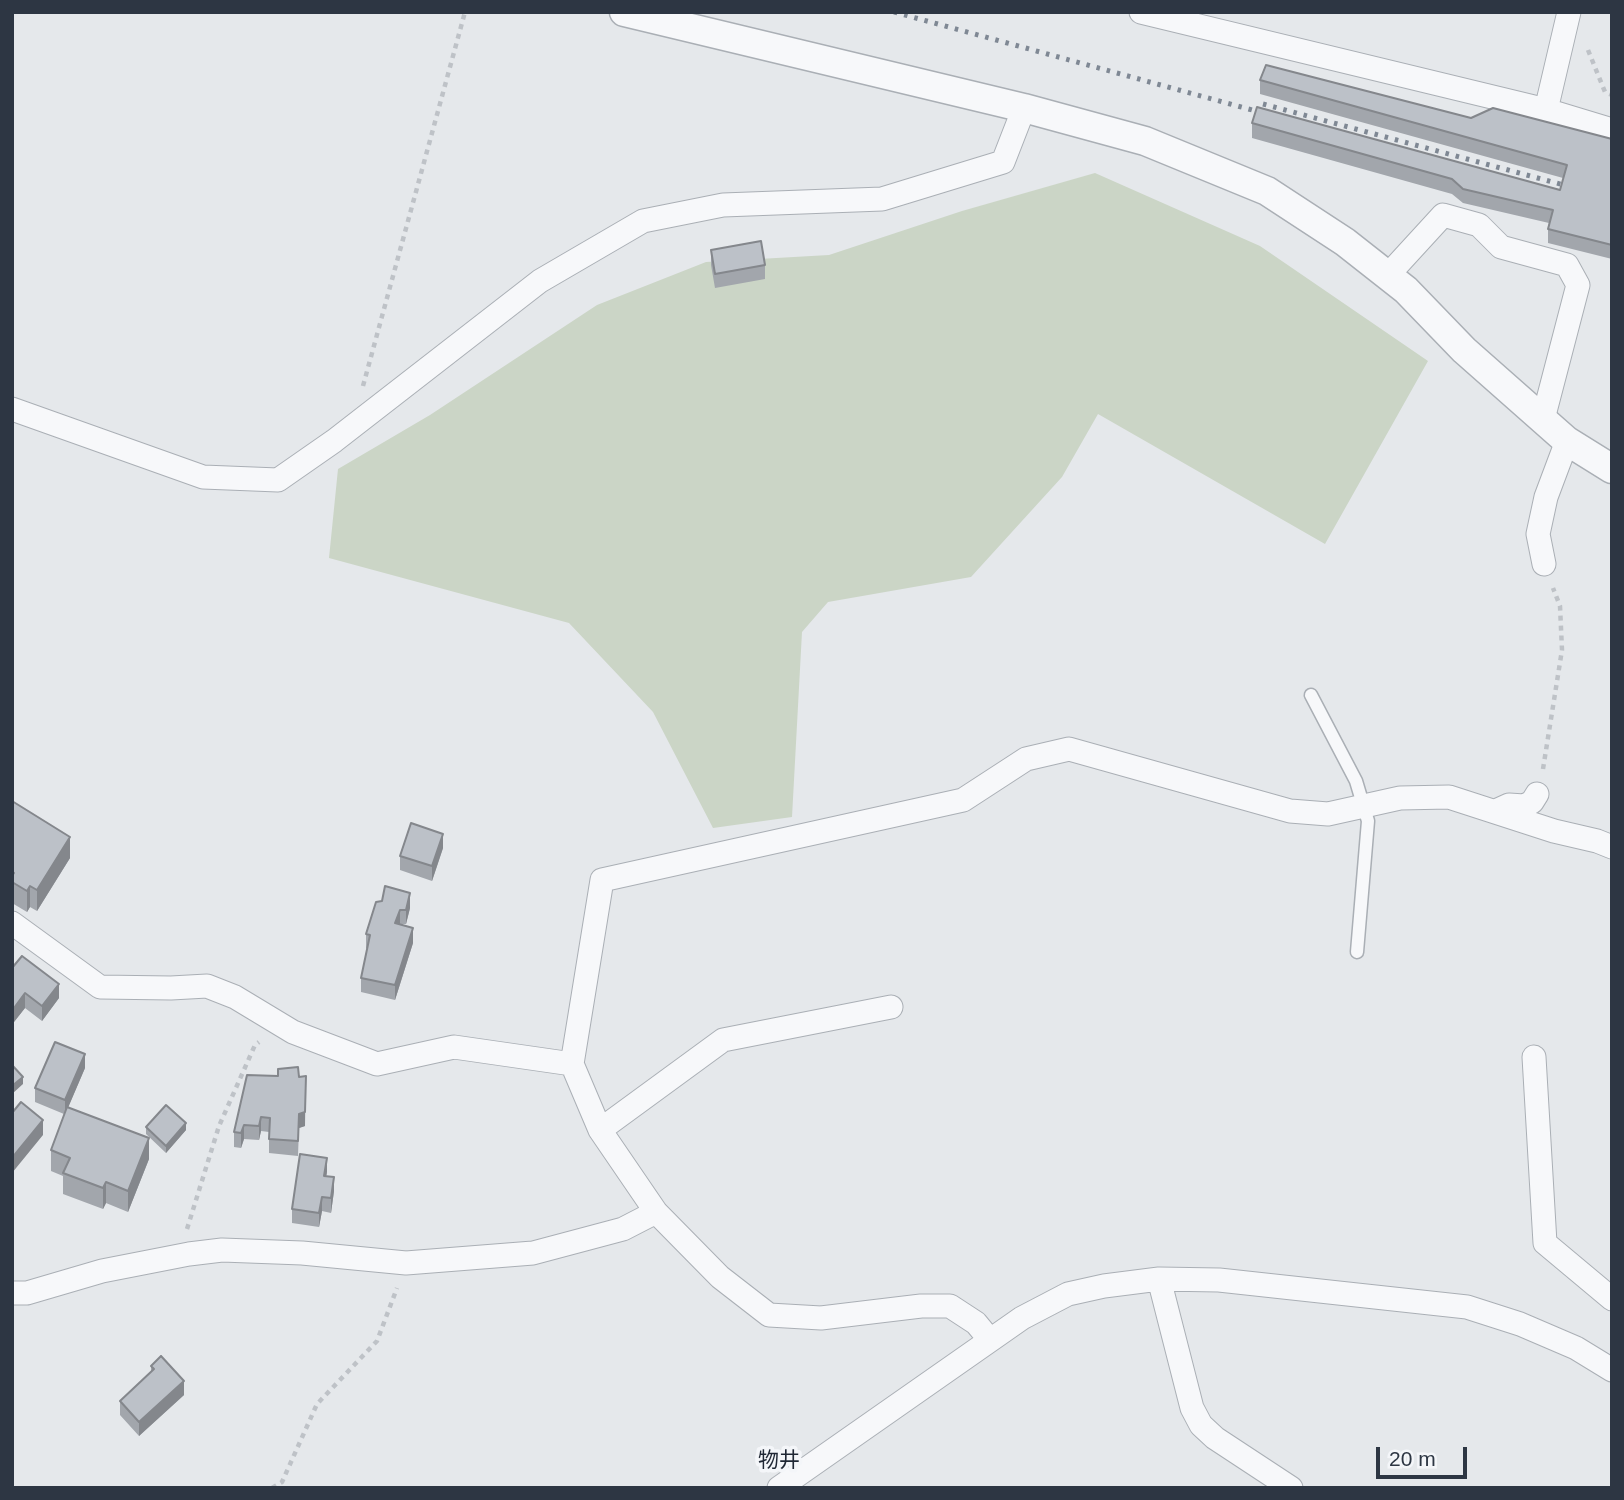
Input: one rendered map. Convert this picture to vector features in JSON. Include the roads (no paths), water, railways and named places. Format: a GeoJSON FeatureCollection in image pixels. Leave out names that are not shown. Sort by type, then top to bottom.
{"type":"FeatureCollection","features":[{"type":"Feature","properties":{"kind":"street"},"geometry":{"type":"LineString","coordinates":[[624,12],[1024,108],[1145,141],[1267,191],[1345,242],[1388,275],[1406,290],[1464,351],[1567,441],[1612,469]]}},
{"type":"Feature","properties":{"kind":"street"},"geometry":{"type":"LineString","coordinates":[[1141,12],[1546,110],[1612,130]]}},
{"type":"Feature","properties":{"kind":"street"},"geometry":{"type":"LineString","coordinates":[[1546,110],[1569,12]]}},
{"type":"Feature","properties":{"kind":"street"},"geometry":{"type":"LineString","coordinates":[[12,409],[203,477],[278,480],[359,422],[541,281],[643,221],[723,205],[882,199],[1003,162],[1024,108]]}},
{"type":"Feature","properties":{"kind":"street"},"geometry":{"type":"LineString","coordinates":[[1388,275],[1443,215],[1479,225],[1501,247],[1567,265],[1578,285],[1543,419]]}},
{"type":"Feature","properties":{"kind":"street"},"geometry":{"type":"LineString","coordinates":[[1544,564],[1538,534],[1546,497],[1567,441]]}},
{"type":"Feature","properties":{"kind":"street"},"geometry":{"type":"LineString","coordinates":[[990,1340],[976,1323],[950,1306],[921,1306],[821,1318],[769,1315],[720,1277],[656,1212],[600,1130],[572,1064],[602,880],[963,800],[1026,759],[1069,749],[1290,811],[1328,814],[1400,798],[1449,797],[1612,847]]}},
{"type":"Feature","properties":{"kind":"street"},"geometry":{"type":"LineString","coordinates":[[1495,812],[1509,805],[1524,806],[1532,802],[1537,794]]}},
{"type":"Feature","properties":{"kind":"street"},"geometry":{"type":"LineString","coordinates":[[12,923],[100,987],[207,986],[235,997],[293,1032],[377,1064],[454,1047],[572,1064]]}},
{"type":"Feature","properties":{"kind":"street"},"geometry":{"type":"LineString","coordinates":[[600,1130],[723,1040],[891,1007]]}},
{"type":"Feature","properties":{"kind":"street"},"geometry":{"type":"LineString","coordinates":[[1534,1058],[1545,1243],[1612,1298]]}},
{"type":"Feature","properties":{"kind":"street"},"geometry":{"type":"LineString","coordinates":[[12,1293],[27,1293],[102,1271],[222,1250],[302,1253],[406,1263],[533,1253],[623,1229],[656,1212]]}},
{"type":"Feature","properties":{"kind":"street"},"geometry":{"type":"LineString","coordinates":[[1159,1279],[1192,1408],[1201,1425],[1215,1438],[1291,1488]]}},
{"type":"Feature","properties":{"kind":"street"},"geometry":{"type":"LineString","coordinates":[[779,1488],[1022,1318],[1068,1294],[1104,1286],[1159,1279],[1219,1280],[1467,1307],[1520,1324],[1576,1348],[1612,1370]]}},
{"type":"Feature","properties":{"kind":"lane"},"geometry":{"type":"LineString","coordinates":[[1311,695],[1356,781],[1365,804],[1368,821],[1357,952]]}},
{"type":"Feature","properties":{"kind":"railway"},"geometry":{"type":"LineString","coordinates":[[894,12],[1274,116]]}},
{"type":"Feature","properties":{"kind":"railway"},"geometry":{"type":"LineString","coordinates":[[1263,104],[1612,198]]}},
{"type":"Feature","properties":{"kind":"district","name":"物井"},"geometry":{"type":"Point","coordinates":[779,1461]}}]}
